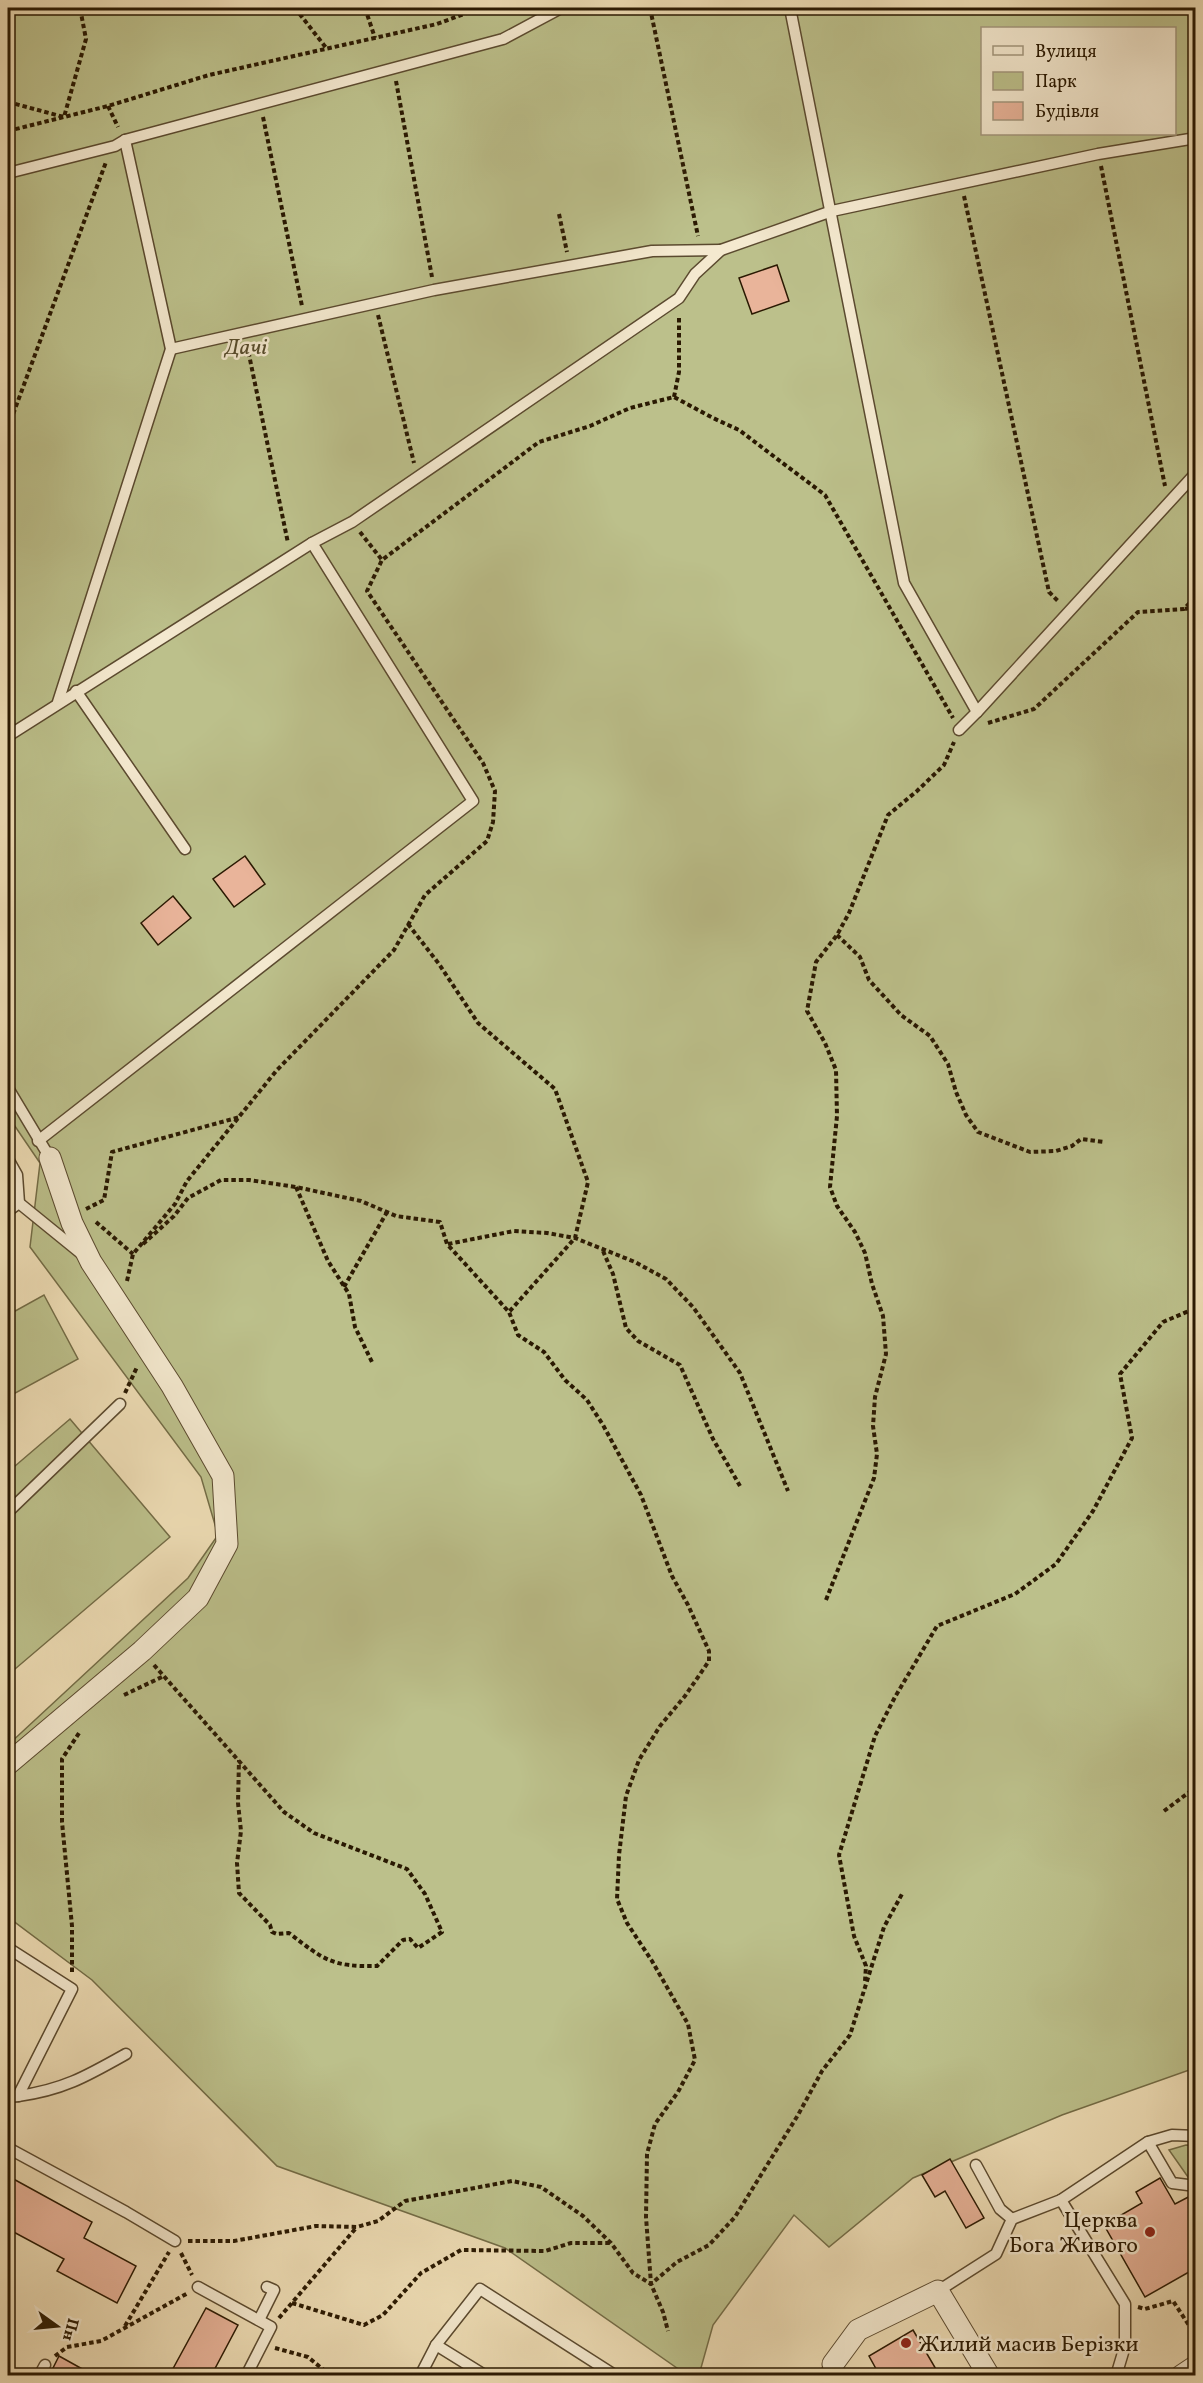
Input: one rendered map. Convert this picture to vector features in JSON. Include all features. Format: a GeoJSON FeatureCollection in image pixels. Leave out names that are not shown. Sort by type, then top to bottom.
{"type":"FeatureCollection","features":[{"type":"Feature","properties":{"kind":"street"},"geometry":{"type":"LineString","coordinates":[[8,1764],[141,1652],[198,1598],[227,1544],[223,1476],[172,1386],[91,1262],[72,1223],[50,1158]]}},
{"type":"Feature","properties":{"kind":"street"},"geometry":{"type":"LineString","coordinates":[[832,2372],[858,2330],[938,2291],[989,2376]]}},
{"type":"Feature","properties":{"kind":"street"},"geometry":{"type":"LineString","coordinates":[[1181,2376],[1196,2366]]}},
{"type":"Feature","properties":{"kind":"lane"},"geometry":{"type":"LineString","coordinates":[[8,173],[115,146],[125,140],[260,102],[503,39],[561,8]]}},
{"type":"Feature","properties":{"kind":"lane"},"geometry":{"type":"LineString","coordinates":[[790,8],[904,583],[976,712]]}},
{"type":"Feature","properties":{"kind":"lane"},"geometry":{"type":"LineString","coordinates":[[171,349],[434,290],[652,251],[721,250],[832,211],[1098,154],[1196,138]]}},
{"type":"Feature","properties":{"kind":"lane"},"geometry":{"type":"LineString","coordinates":[[58,702],[171,349],[125,140]]}},
{"type":"Feature","properties":{"kind":"lane"},"geometry":{"type":"LineString","coordinates":[[8,736],[290,556],[352,522],[679,298],[695,274],[721,250]]}},
{"type":"Feature","properties":{"kind":"lane"},"geometry":{"type":"LineString","coordinates":[[959,730],[1196,473]]}},
{"type":"Feature","properties":{"kind":"lane"},"geometry":{"type":"LineString","coordinates":[[38,1140],[473,801],[312,543]]}},
{"type":"Feature","properties":{"kind":"lane"},"geometry":{"type":"LineString","coordinates":[[76,691],[185,849]]}},
{"type":"Feature","properties":{"kind":"lane"},"geometry":{"type":"LineString","coordinates":[[8,1088],[50,1158]]}},
{"type":"Feature","properties":{"kind":"lane"},"geometry":{"type":"LineString","coordinates":[[8,1160],[17,1175],[19,1203],[91,1262]]}},
{"type":"Feature","properties":{"kind":"lane"},"geometry":{"type":"LineString","coordinates":[[8,1210],[19,1203]]}},
{"type":"Feature","properties":{"kind":"lane"},"geometry":{"type":"LineString","coordinates":[[8,1512],[120,1404]]}},
{"type":"Feature","properties":{"kind":"lane"},"geometry":{"type":"LineString","coordinates":[[8,1948],[72,1989],[13,2096]]}},
{"type":"Feature","properties":{"kind":"lane"},"geometry":{"type":"LineString","coordinates":[[13,2096],[41,2093],[80,2080],[126,2054]]}},
{"type":"Feature","properties":{"kind":"lane"},"geometry":{"type":"LineString","coordinates":[[938,2291],[996,2254],[1012,2219],[1061,2200],[1148,2142],[1172,2136],[1196,2136]]}},
{"type":"Feature","properties":{"kind":"lane"},"geometry":{"type":"LineString","coordinates":[[1148,2142],[1172,2183],[1196,2186]]}},
{"type":"Feature","properties":{"kind":"lane"},"geometry":{"type":"LineString","coordinates":[[8,2148],[126,2211],[175,2241]]}},
{"type":"Feature","properties":{"kind":"lane"},"geometry":{"type":"LineString","coordinates":[[976,2165],[1000,2209],[1012,2219]]}},
{"type":"Feature","properties":{"kind":"lane"},"geometry":{"type":"LineString","coordinates":[[1061,2200],[1125,2304],[1125,2346],[1116,2376]]}},
{"type":"Feature","properties":{"kind":"lane"},"geometry":{"type":"LineString","coordinates":[[198,2287],[271,2327],[246,2376]]}},
{"type":"Feature","properties":{"kind":"lane"},"geometry":{"type":"LineString","coordinates":[[258,2320],[274,2290],[267,2287]]}},
{"type":"Feature","properties":{"kind":"lane"},"geometry":{"type":"LineString","coordinates":[[420,2376],[436,2345],[480,2289],[616,2376]]}},
{"type":"Feature","properties":{"kind":"lane"},"geometry":{"type":"LineString","coordinates":[[436,2345],[486,2376]]}},
{"type":"Feature","properties":{"kind":"lane"},"geometry":{"type":"LineString","coordinates":[[39,2376],[45,2365]]}},
{"type":"Feature","properties":{"kind":"path"},"geometry":{"type":"LineString","coordinates":[[64,117],[86,39],[80,8]]}},
{"type":"Feature","properties":{"kind":"path"},"geometry":{"type":"LineString","coordinates":[[295,8],[327,49]]}},
{"type":"Feature","properties":{"kind":"path"},"geometry":{"type":"LineString","coordinates":[[365,8],[375,38]]}},
{"type":"Feature","properties":{"kind":"path"},"geometry":{"type":"LineString","coordinates":[[8,132],[108,106],[208,75],[437,24],[480,8]]}},
{"type":"Feature","properties":{"kind":"path"},"geometry":{"type":"LineString","coordinates":[[650,8],[701,249]]}},
{"type":"Feature","properties":{"kind":"path"},"geometry":{"type":"LineString","coordinates":[[393,68],[434,290]]}},
{"type":"Feature","properties":{"kind":"path"},"geometry":{"type":"LineString","coordinates":[[8,102],[64,117]]}},
{"type":"Feature","properties":{"kind":"path"},"geometry":{"type":"LineString","coordinates":[[260,102],[304,319]]}},
{"type":"Feature","properties":{"kind":"path"},"geometry":{"type":"LineString","coordinates":[[108,106],[125,140]]}},
{"type":"Feature","properties":{"kind":"path"},"geometry":{"type":"LineString","coordinates":[[8,428],[100,173],[115,146]]}},
{"type":"Feature","properties":{"kind":"path"},"geometry":{"type":"LineString","coordinates":[[1098,154],[1168,503]]}},
{"type":"Feature","properties":{"kind":"path"},"geometry":{"type":"LineString","coordinates":[[962,184],[1049,592],[1069,611]]}},
{"type":"Feature","properties":{"kind":"path"},"geometry":{"type":"LineString","coordinates":[[559,214],[570,267]]}},
{"type":"Feature","properties":{"kind":"path"},"geometry":{"type":"LineString","coordinates":[[674,397],[679,372],[679,298]]}},
{"type":"Feature","properties":{"kind":"path"},"geometry":{"type":"LineString","coordinates":[[375,303],[418,476]]}},
{"type":"Feature","properties":{"kind":"path"},"geometry":{"type":"LineString","coordinates":[[244,332],[290,556]]}},
{"type":"Feature","properties":{"kind":"path"},"geometry":{"type":"LineString","coordinates":[[122,1308],[133,1254],[175,1204],[187,1181],[277,1070],[394,950],[424,895],[487,841],[493,822],[495,791],[483,763],[367,591],[382,560],[539,442],[590,426],[630,408],[674,397],[739,430],[825,495],[959,730]]}},
{"type":"Feature","properties":{"kind":"path"},"geometry":{"type":"LineString","coordinates":[[352,522],[382,560]]}},
{"type":"Feature","properties":{"kind":"path"},"geometry":{"type":"LineString","coordinates":[[1185,609],[1196,596]]}},
{"type":"Feature","properties":{"kind":"path"},"geometry":{"type":"LineString","coordinates":[[959,730],[1002,720],[1034,709],[1138,612],[1185,609],[1196,606]]}},
{"type":"Feature","properties":{"kind":"path"},"geometry":{"type":"LineString","coordinates":[[826,1600],[874,1478],[877,1454],[873,1426],[875,1397],[886,1354],[883,1316],[865,1253],[855,1232],[837,1206],[830,1187],[837,1116],[836,1070],[825,1043],[807,1011],[816,962],[837,935],[849,913],[888,815],[944,765],[959,730]]}},
{"type":"Feature","properties":{"kind":"path"},"geometry":{"type":"LineString","coordinates":[[408,924],[439,964],[478,1023],[555,1089],[588,1182],[575,1238],[509,1312]]}},
{"type":"Feature","properties":{"kind":"path"},"geometry":{"type":"LineString","coordinates":[[837,935],[860,957],[869,980],[902,1015],[930,1036],[948,1064],[966,1115],[978,1132],[1030,1152],[1056,1151],[1071,1146],[1081,1139],[1104,1142]]}},
{"type":"Feature","properties":{"kind":"path"},"geometry":{"type":"LineString","coordinates":[[133,1254],[82,1211],[104,1200],[112,1152],[241,1117]]}},
{"type":"Feature","properties":{"kind":"path"},"geometry":{"type":"LineString","coordinates":[[133,1254],[174,1216],[188,1198],[221,1180],[249,1180],[296,1187],[361,1201],[413,1220],[440,1222],[447,1244],[509,1312],[518,1335],[543,1352],[565,1380],[587,1400],[617,1448],[641,1495],[672,1576],[709,1651],[709,1661],[685,1696],[660,1726],[639,1760],[626,1796],[619,1855],[617,1899],[627,1923],[688,2024],[695,2060],[678,2092],[655,2124],[647,2154],[646,2217],[651,2284],[668,2331]]}},
{"type":"Feature","properties":{"kind":"path"},"geometry":{"type":"LineString","coordinates":[[296,1187],[327,1261],[349,1294],[355,1327],[372,1362]]}},
{"type":"Feature","properties":{"kind":"path"},"geometry":{"type":"LineString","coordinates":[[344,1287],[387,1212]]}},
{"type":"Feature","properties":{"kind":"path"},"geometry":{"type":"LineString","coordinates":[[447,1244],[514,1231],[547,1233],[575,1238],[635,1262],[666,1279],[693,1307],[740,1373],[788,1491]]}},
{"type":"Feature","properties":{"kind":"path"},"geometry":{"type":"LineString","coordinates":[[603,1251],[613,1274],[626,1328],[638,1341],[680,1365],[713,1439],[741,1486]]}},
{"type":"Feature","properties":{"kind":"path"},"geometry":{"type":"LineString","coordinates":[[864,1988],[866,1966],[854,1936],[839,1855],[875,1736],[937,1626],[1016,1594],[1056,1564],[1093,1510],[1132,1438],[1120,1374],[1162,1322],[1196,1308]]}},
{"type":"Feature","properties":{"kind":"path"},"geometry":{"type":"LineString","coordinates":[[120,1404],[146,1347]]}},
{"type":"Feature","properties":{"kind":"path"},"geometry":{"type":"LineString","coordinates":[[141,1652],[164,1676],[284,1812],[314,1833],[407,1869],[425,1894],[442,1932],[418,1948],[410,1939],[403,1940],[377,1966],[351,1966],[322,1959],[289,1933],[272,1932],[270,1925],[239,1893],[237,1863],[241,1831],[238,1803],[238,1760]]}},
{"type":"Feature","properties":{"kind":"path"},"geometry":{"type":"LineString","coordinates":[[120,1696],[164,1676]]}},
{"type":"Feature","properties":{"kind":"path"},"geometry":{"type":"LineString","coordinates":[[72,1989],[72,1926],[62,1822],[62,1759],[78,1734],[87,1726]]}},
{"type":"Feature","properties":{"kind":"path"},"geometry":{"type":"LineString","coordinates":[[1164,1811],[1196,1787]]}},
{"type":"Feature","properties":{"kind":"path"},"geometry":{"type":"LineString","coordinates":[[651,2284],[677,2262],[709,2245],[735,2217],[798,2115],[822,2071],[850,2035],[885,1927],[902,1894]]}},
{"type":"Feature","properties":{"kind":"path"},"geometry":{"type":"LineString","coordinates":[[175,2241],[234,2241],[316,2226],[357,2227],[378,2221],[405,2201],[512,2181],[541,2187],[583,2216],[611,2243],[633,2273],[651,2284]]}},
{"type":"Feature","properties":{"kind":"path"},"geometry":{"type":"LineString","coordinates":[[271,2327],[357,2227]]}},
{"type":"Feature","properties":{"kind":"path"},"geometry":{"type":"LineString","coordinates":[[45,2365],[67,2347],[101,2341],[198,2287],[175,2241]]}},
{"type":"Feature","properties":{"kind":"path"},"geometry":{"type":"LineString","coordinates":[[124,2328],[175,2241]]}},
{"type":"Feature","properties":{"kind":"path"},"geometry":{"type":"LineString","coordinates":[[292,2303],[364,2325],[383,2315],[421,2273],[461,2250],[545,2251],[570,2243],[611,2243]]}},
{"type":"Feature","properties":{"kind":"path"},"geometry":{"type":"LineString","coordinates":[[1125,2304],[1145,2309],[1173,2301],[1196,2337]]}},
{"type":"Feature","properties":{"kind":"path"},"geometry":{"type":"LineString","coordinates":[[1192,2330],[1196,2324]]}},
{"type":"Feature","properties":{"kind":"path"},"geometry":{"type":"LineString","coordinates":[[263,2344],[308,2357],[331,2376]]}},
{"type":"Feature","properties":{"kind":"green space","name":"Дачі"},"geometry":{"type":"Polygon","coordinates":[[[8,8],[1195,8],[1195,2068],[1062,2115],[913,2178],[829,2247],[794,2215],[713,2325],[699,2375],[687,2375],[505,2248],[277,2166],[92,1980],[8,1917],[8,1745],[188,1578],[218,1535],[201,1477],[30,1247],[40,1163],[8,1116],[8,8]]]}},
{"type":"Feature","properties":{"kind":"green space"},"geometry":{"type":"Polygon","coordinates":[[[44,1295],[78,1359],[8,1397],[8,1315],[44,1295]]]}},
{"type":"Feature","properties":{"kind":"green space"},"geometry":{"type":"Polygon","coordinates":[[[70,1419],[170,1537],[8,1675],[8,1472],[70,1419]]]}},
{"type":"Feature","properties":{"kind":"green space"},"geometry":{"type":"Polygon","coordinates":[[[1186,2145],[1195,2146],[1195,2178],[1188,2177],[1169,2150],[1186,2145]]]}},
{"type":"Feature","properties":{"kind":"building"},"geometry":{"type":"Polygon","coordinates":[[[777,265],[789,301],[752,314],[739,278],[777,265]]]}},
{"type":"Feature","properties":{"kind":"building"},"geometry":{"type":"Polygon","coordinates":[[[245,856],[265,884],[234,907],[213,879],[245,856]]]}},
{"type":"Feature","properties":{"kind":"building"},"geometry":{"type":"Polygon","coordinates":[[[173,896],[191,918],[158,945],[141,923],[173,896]]]}},
{"type":"Feature","properties":{"kind":"building"},"geometry":{"type":"Polygon","coordinates":[[[950,2159],[984,2218],[966,2228],[945,2191],[935,2197],[922,2175],[950,2159]]]}},
{"type":"Feature","properties":{"kind":"building"},"geometry":{"type":"Polygon","coordinates":[[[8,2176],[92,2222],[84,2238],[136,2266],[117,2303],[57,2271],[64,2259],[8,2229],[8,2176]]]}},
{"type":"Feature","properties":{"kind":"building","name":"Церква Бога Живого"},"geometry":{"type":"Polygon","coordinates":[[[1160,2178],[1175,2204],[1196,2193],[1196,2268],[1145,2297],[1104,2225],[1142,2203],[1136,2192],[1160,2178]]]}},
{"type":"Feature","properties":{"kind":"building"},"geometry":{"type":"Polygon","coordinates":[[[206,2308],[238,2325],[211,2376],[169,2376],[206,2308]]]}},
{"type":"Feature","properties":{"kind":"building","name":"Жилий масив Берізки"},"geometry":{"type":"Polygon","coordinates":[[[913,2330],[940,2376],[880,2376],[869,2356],[913,2330]]]}},
{"type":"Feature","properties":{"kind":"building"},"geometry":{"type":"Polygon","coordinates":[[[59,2356],[95,2376],[49,2376],[59,2356]]]}},
{"type":"Feature","properties":{"kind":"place","name":"Церква Бога Живого"},"geometry":{"type":"Point","coordinates":[1150,2232]}},
{"type":"Feature","properties":{"kind":"place","name":"Жилий масив Берізки"},"geometry":{"type":"Point","coordinates":[906,2343]}}]}
